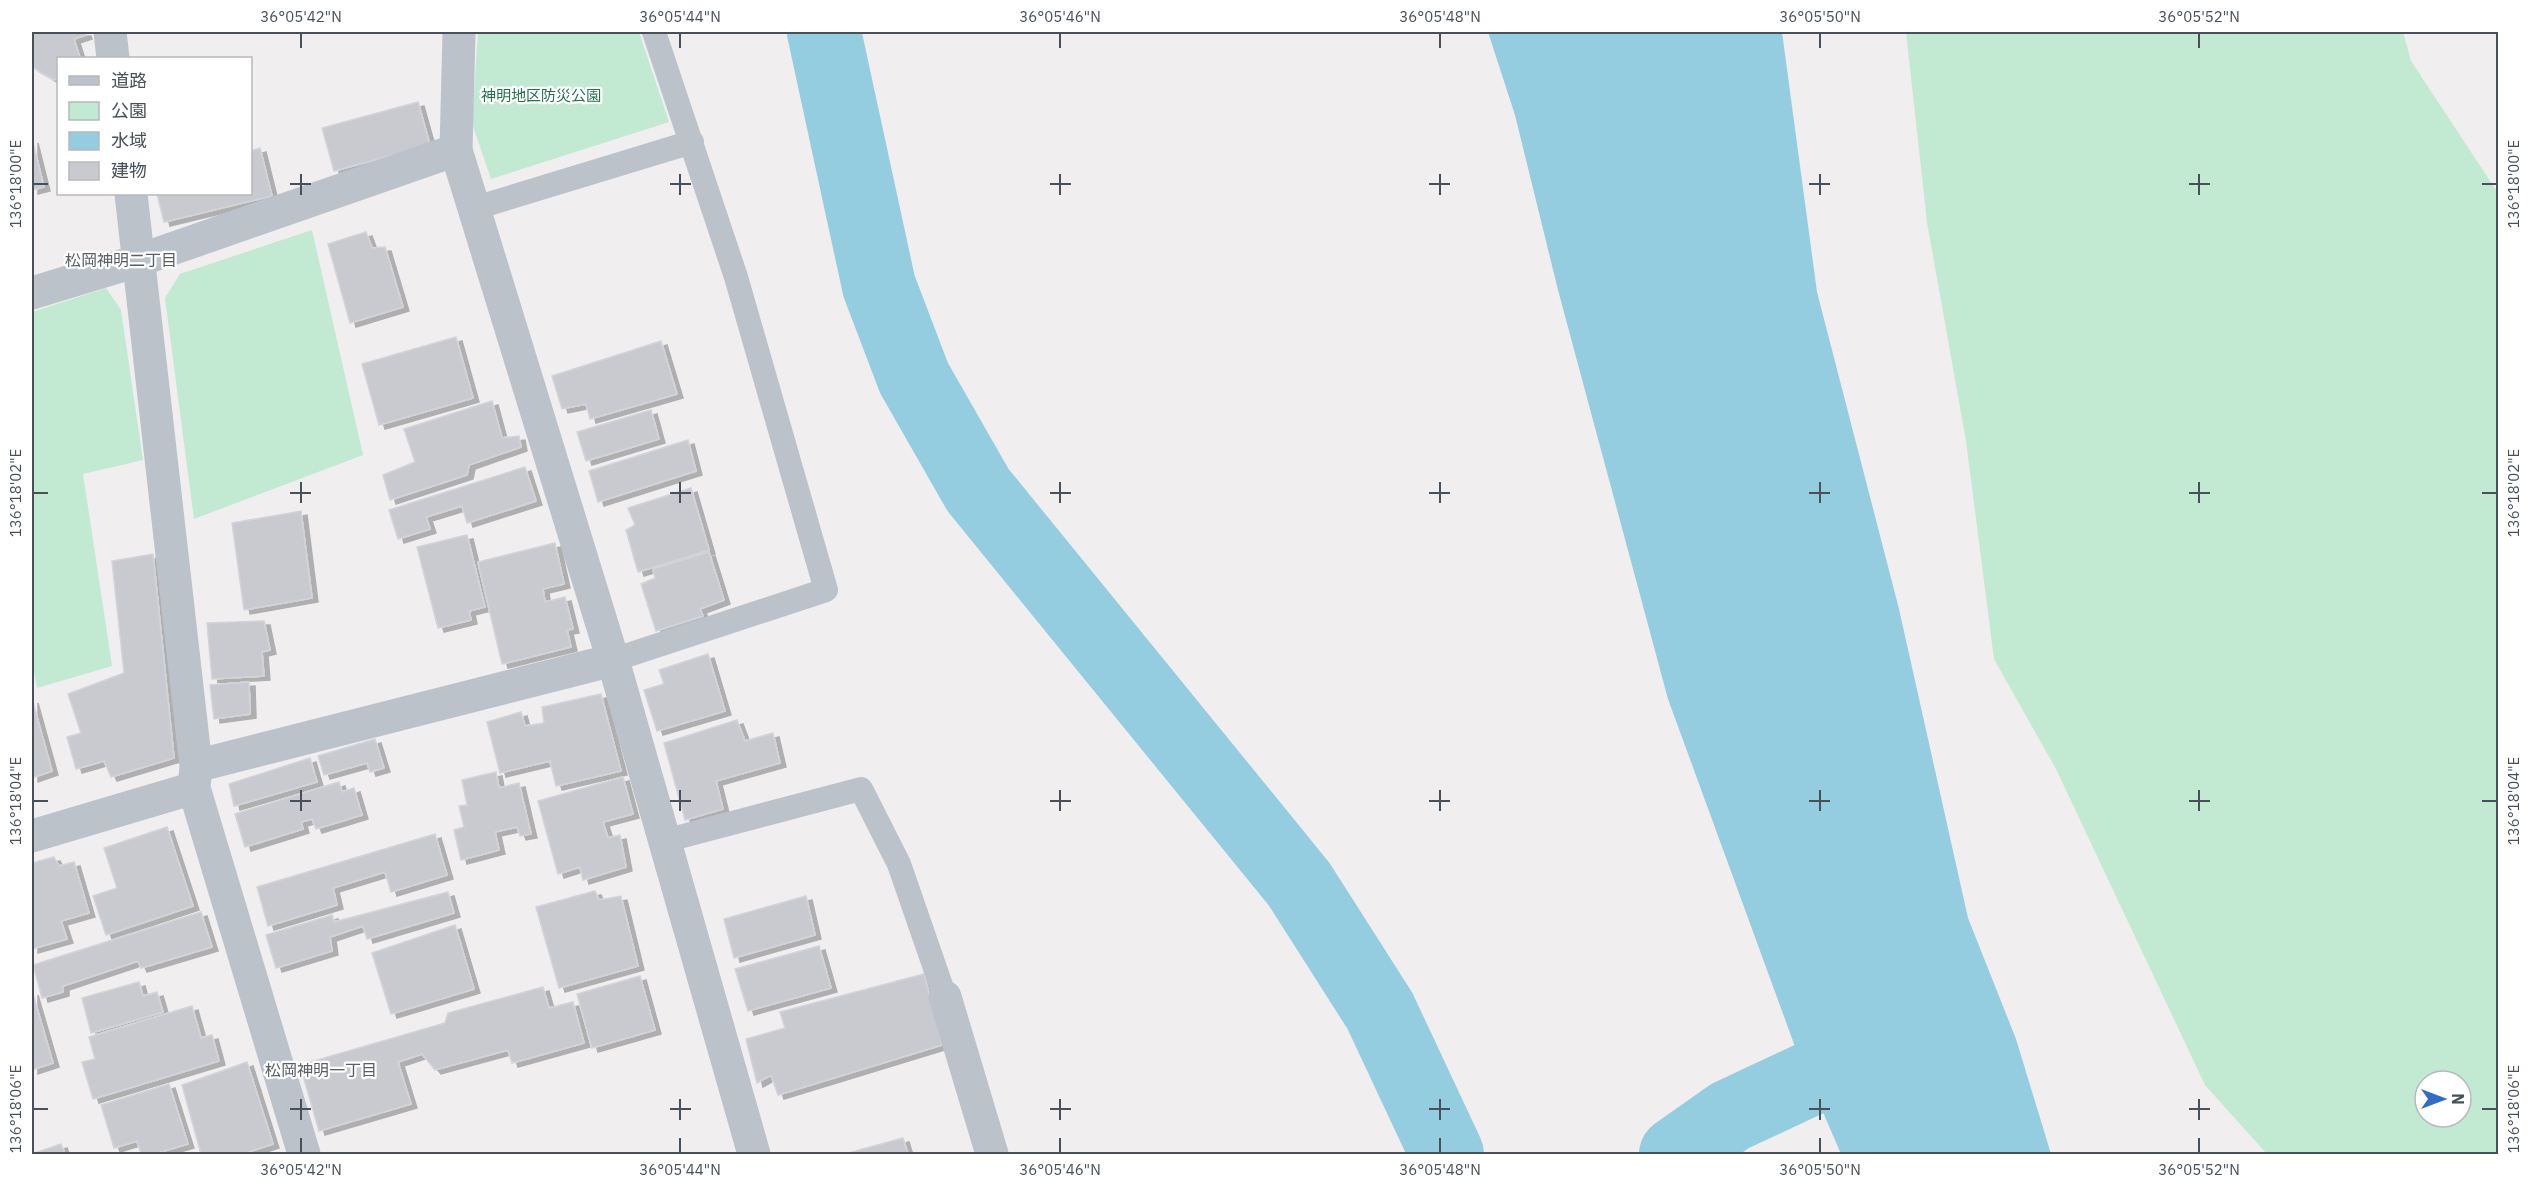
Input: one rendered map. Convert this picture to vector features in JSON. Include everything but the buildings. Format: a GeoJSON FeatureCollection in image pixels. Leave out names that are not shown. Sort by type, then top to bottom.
{"type":"FeatureCollection","features":[{"type":"Feature","properties":{"kind":"street"},"geometry":{"type":"LineString","coordinates":[[110,32],[113,57]]}},
{"type":"Feature","properties":{"kind":"street"},"geometry":{"type":"LineString","coordinates":[[459,32],[456,150],[472,209],[613,660],[754,1155]]}},
{"type":"Feature","properties":{"kind":"street"},"geometry":{"type":"LineString","coordinates":[[32,293],[137,261],[456,150]]}},
{"type":"Feature","properties":{"kind":"street"},"geometry":{"type":"LineString","coordinates":[[131,195],[195,777],[304,1155]]}},
{"type":"Feature","properties":{"kind":"street"},"geometry":{"type":"LineString","coordinates":[[32,836],[195,777],[613,660]]}},
{"type":"Feature","properties":{"kind":"street"},"geometry":{"type":"LineString","coordinates":[[945,997],[992,1155]]}},
{"type":"Feature","properties":{"kind":"lane"},"geometry":{"type":"LineString","coordinates":[[613,660],[826,590],[736,277],[654,32]]}},
{"type":"Feature","properties":{"kind":"lane"},"geometry":{"type":"LineString","coordinates":[[472,209],[692,142]]}},
{"type":"Feature","properties":{"kind":"lane"},"geometry":{"type":"LineString","coordinates":[[664,841],[861,789],[899,864],[945,997]]}},
{"type":"Feature","properties":{"kind":"green space","name":"神明地区防災公園"},"geometry":{"type":"Polygon","coordinates":[[[478,32],[639,32],[669,122],[491,179],[472,123],[478,32]]]}},
{"type":"Feature","properties":{"kind":"green space"},"geometry":{"type":"Polygon","coordinates":[[[1906,32],[2403,32],[2411,61],[2498,193],[2498,1154],[2267,1154],[2205,1085],[2056,769],[1994,659],[1966,441],[1927,222],[1906,32]]]}},
{"type":"Feature","properties":{"kind":"green space"},"geometry":{"type":"Polygon","coordinates":[[[312,230],[363,455],[194,519],[165,298],[180,274],[312,230]]]}},
{"type":"Feature","properties":{"kind":"green space"},"geometry":{"type":"Polygon","coordinates":[[[106,288],[121,310],[143,460],[83,474],[112,666],[37,688],[32,662],[32,312],[106,288]]]}},
{"type":"Feature","properties":{"kind":"water"},"geometry":{"type":"Polygon","coordinates":[[[1488,32],[1782,32],[1817,292],[1899,609],[1968,918],[2016,1039],[2051,1154],[1841,1154],[1797,1052],[1668,699],[1558,290],[1515,115],[1488,32]]]}},
{"type":"Feature","properties":{"kind":"waterway"},"geometry":{"type":"LineString","coordinates":[[824,32],[879,286],[914,378],[978,490],[1299,884],[1380,1011],[1447,1154]]}},
{"type":"Feature","properties":{"kind":"waterway"},"geometry":{"type":"LineString","coordinates":[[1676,1154],[1730,1116],[1854,1058],[1860,1008]]}},
{"type":"Feature","properties":{"kind":"district","name":"松岡神明二丁目"},"geometry":{"type":"Point","coordinates":[121,260]}},
{"type":"Feature","properties":{"kind":"district","name":"松岡神明一丁目"},"geometry":{"type":"Point","coordinates":[321,1070]}}]}
